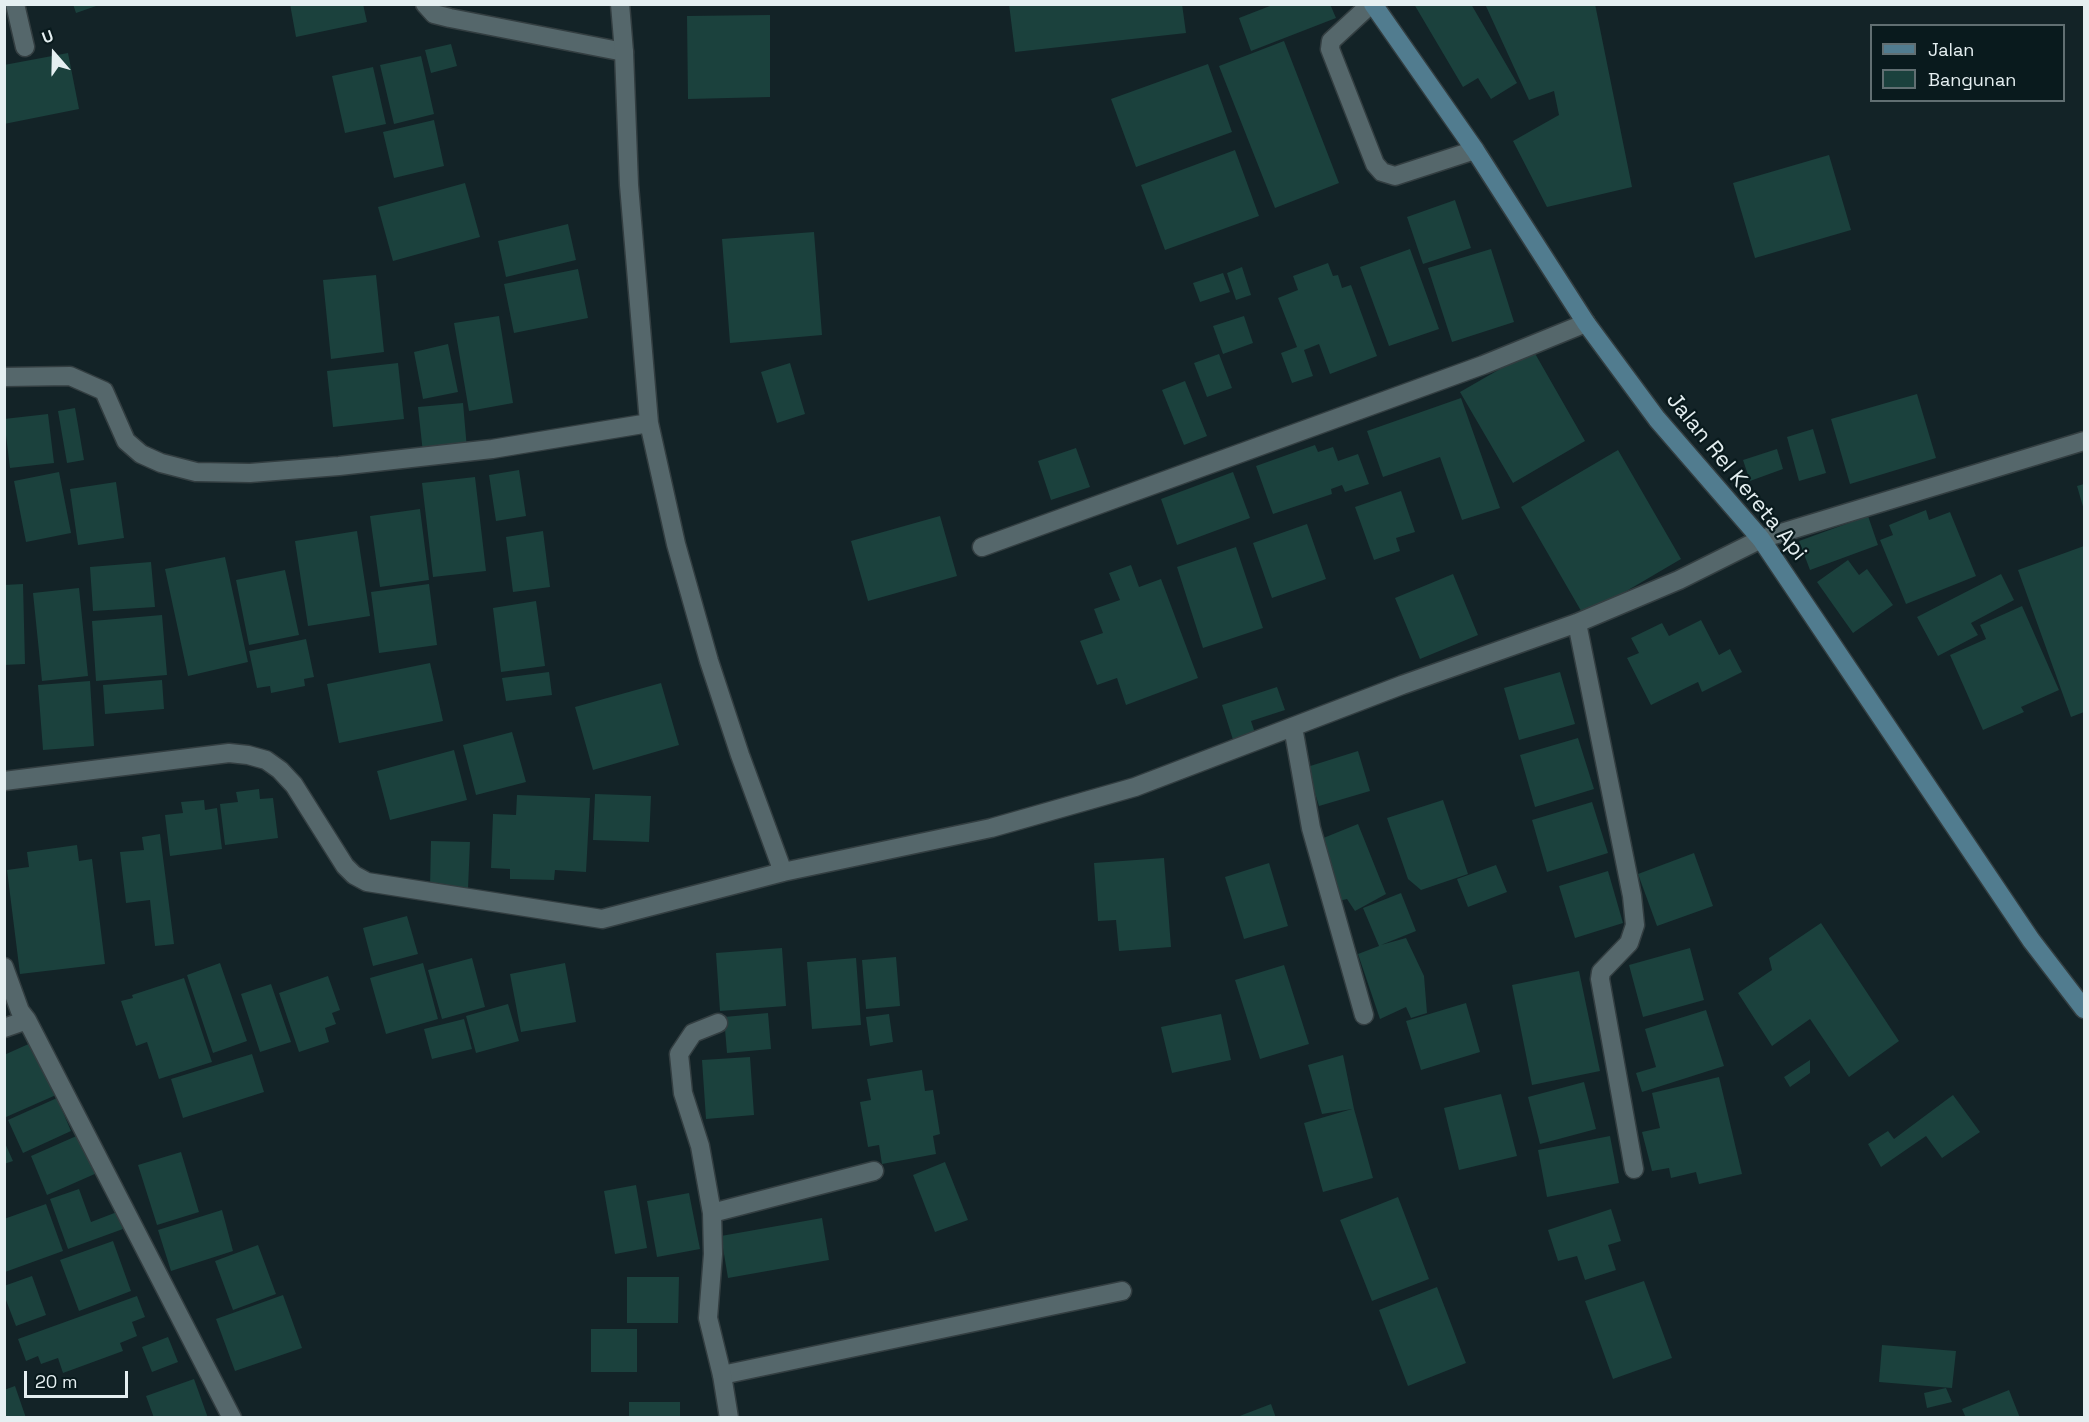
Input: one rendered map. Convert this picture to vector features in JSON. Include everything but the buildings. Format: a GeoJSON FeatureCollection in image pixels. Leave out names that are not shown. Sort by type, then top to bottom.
{"type":"FeatureCollection","features":[{"type":"Feature","properties":{"kind":"main road","name":"Jalan Rel Kereta Api"},"geometry":{"type":"LineString","coordinates":[[1372,4],[1475,150],[1586,323],[1657,419],[1761,539],[2031,940],[2085,1009]]}},
{"type":"Feature","properties":{"kind":"street"},"geometry":{"type":"LineString","coordinates":[[15,4],[25,47]]}},
{"type":"Feature","properties":{"kind":"street"},"geometry":{"type":"LineString","coordinates":[[425,4],[434,14],[450,18],[624,52]]}},
{"type":"Feature","properties":{"kind":"street"},"geometry":{"type":"LineString","coordinates":[[620,4],[629,185],[650,423],[676,544],[709,661],[783,872]]}},
{"type":"Feature","properties":{"kind":"street"},"geometry":{"type":"LineString","coordinates":[[1372,4],[1332,41],[1330,49],[1375,164],[1382,172],[1395,176],[1475,150]]}},
{"type":"Feature","properties":{"kind":"street"},"geometry":{"type":"LineString","coordinates":[[982,547],[1483,365],[1586,323]]}},
{"type":"Feature","properties":{"kind":"street"},"geometry":{"type":"LineString","coordinates":[[4,376],[70,376],[104,391],[126,441],[133,448],[161,463],[196,472],[250,473],[339,466],[492,449],[650,423]]}},
{"type":"Feature","properties":{"kind":"street"},"geometry":{"type":"LineString","coordinates":[[4,781],[230,753],[248,755],[266,760],[280,770],[294,785],[345,866],[354,875],[367,882],[602,919],[783,872],[991,828],[1136,787],[1402,685],[1577,623],[1679,580],[1761,539],[2085,441]]}},
{"type":"Feature","properties":{"kind":"street"},"geometry":{"type":"LineString","coordinates":[[1577,623],[1632,896],[1635,925],[1629,943],[1601,972],[1600,979],[1634,1169]]}},
{"type":"Feature","properties":{"kind":"street"},"geometry":{"type":"LineString","coordinates":[[1293,727],[1311,828],[1364,1015]]}},
{"type":"Feature","properties":{"kind":"street"},"geometry":{"type":"LineString","coordinates":[[4,967],[20,1011],[27,1020],[232,1418]]}},
{"type":"Feature","properties":{"kind":"street"},"geometry":{"type":"LineString","coordinates":[[4,1028],[27,1020]]}},
{"type":"Feature","properties":{"kind":"street"},"geometry":{"type":"LineString","coordinates":[[718,1023],[693,1033],[679,1054],[683,1092],[700,1146],[712,1213],[713,1254],[708,1318],[722,1375],[729,1418]]}},
{"type":"Feature","properties":{"kind":"street"},"geometry":{"type":"LineString","coordinates":[[712,1213],[874,1171]]}},
{"type":"Feature","properties":{"kind":"street"},"geometry":{"type":"LineString","coordinates":[[722,1375],[1122,1291]]}}]}
